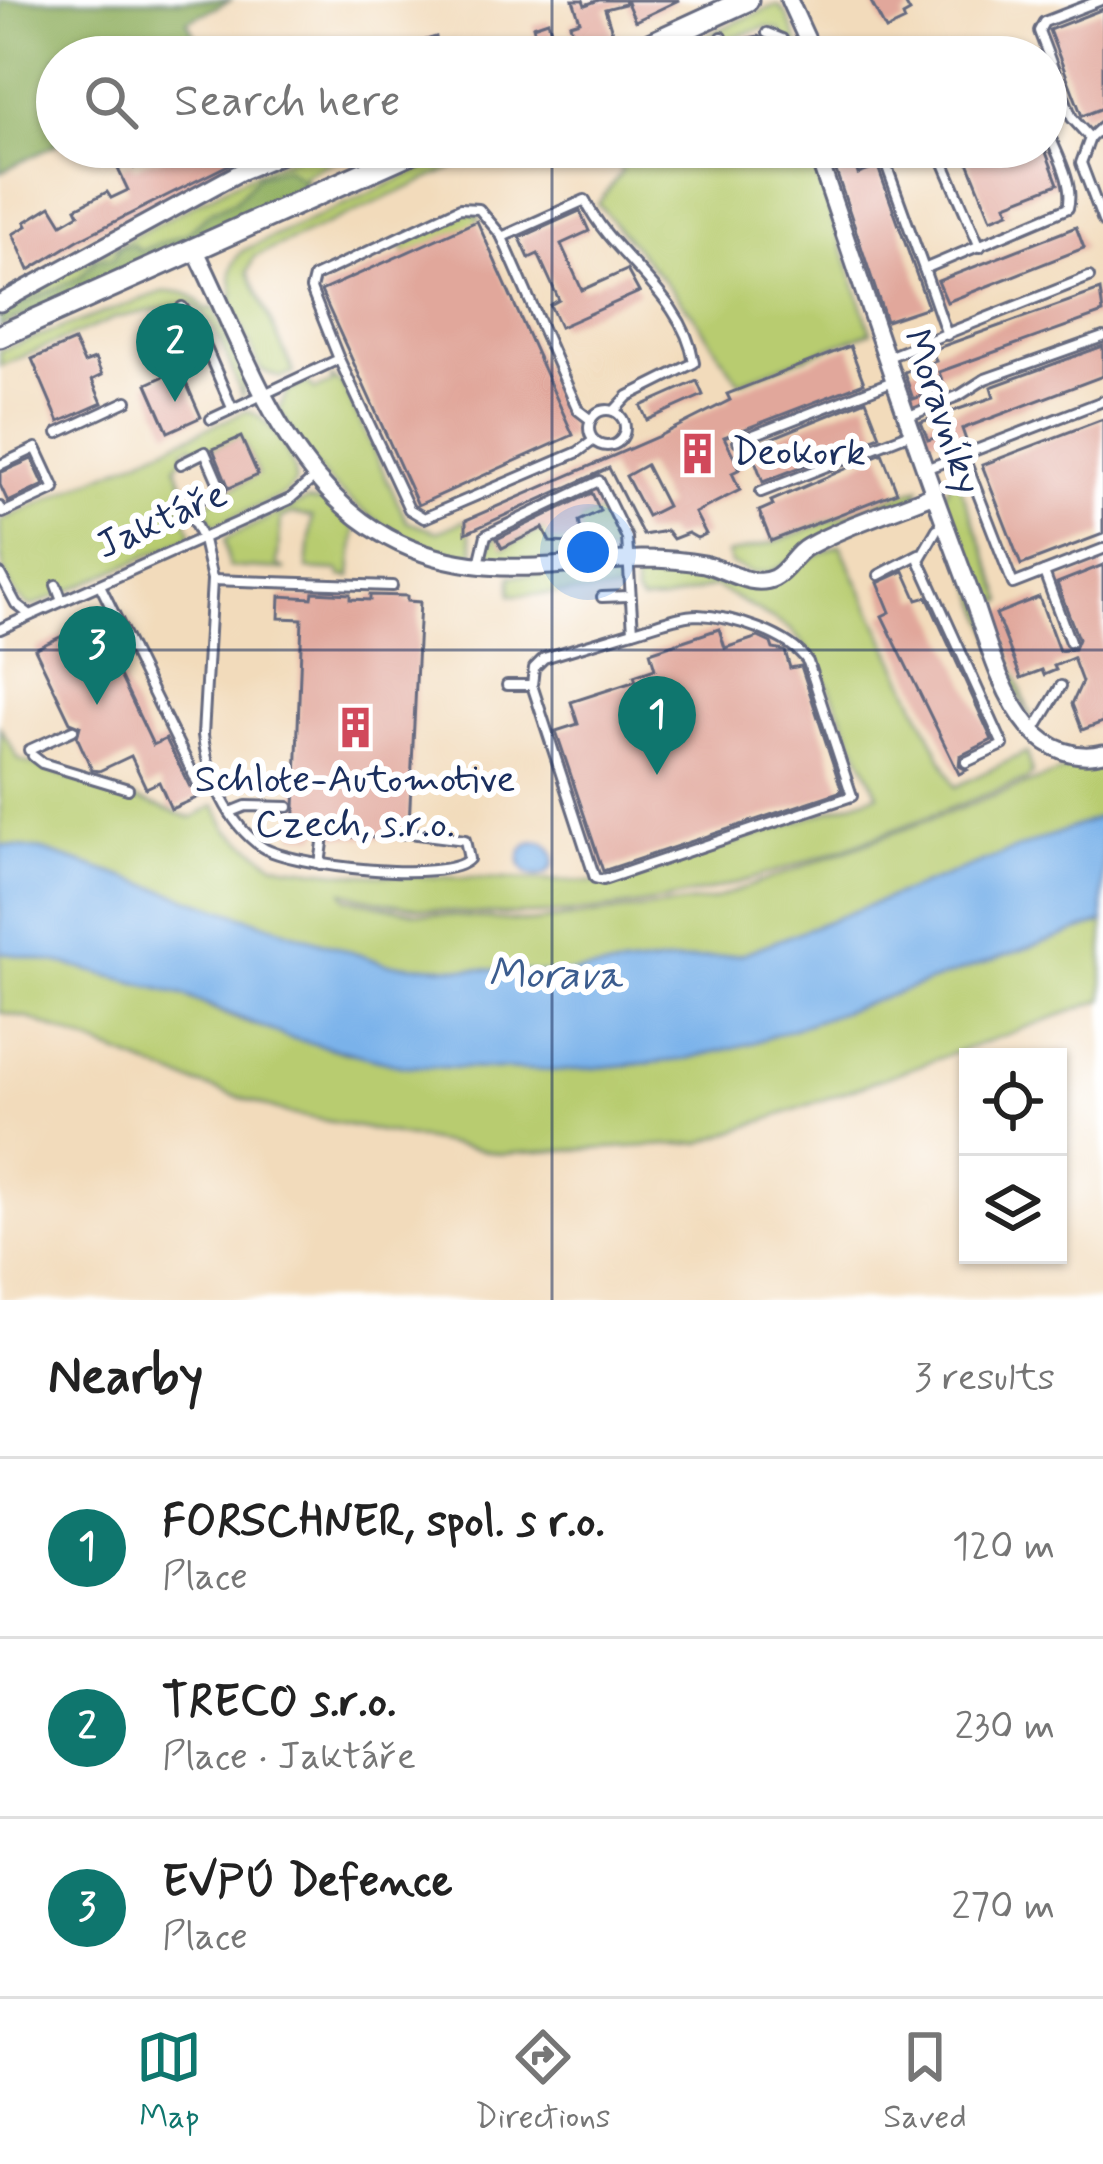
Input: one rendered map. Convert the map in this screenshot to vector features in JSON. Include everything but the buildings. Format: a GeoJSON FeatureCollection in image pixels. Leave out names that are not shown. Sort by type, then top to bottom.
{"type":"FeatureCollection","features":[{"type":"Feature","properties":{"kind":"main road"},"geometry":{"type":"LineString","coordinates":[[675,36],[747,0]]}},
{"type":"Feature","properties":{"kind":"main road"},"geometry":{"type":"LineString","coordinates":[[0,336],[376,168]]}},
{"type":"Feature","properties":{"kind":"street"},"geometry":{"type":"LineString","coordinates":[[789,0],[805,36]]}},
{"type":"Feature","properties":{"kind":"street"},"geometry":{"type":"LineString","coordinates":[[0,303],[249,168]]}},
{"type":"Feature","properties":{"kind":"street","name":"Moravníky"},"geometry":{"type":"LineString","coordinates":[[822,168],[945,526],[1010,697],[1034,732]]}},
{"type":"Feature","properties":{"kind":"street"},"geometry":{"type":"LineString","coordinates":[[195,249],[291,447],[315,477],[356,514],[423,550],[479,566],[548,568],[630,560],[700,563],[748,580],[768,580],[807,547],[934,494]]}},
{"type":"Feature","properties":{"kind":"street"},"geometry":{"type":"LineString","coordinates":[[1034,732],[1064,752],[1103,753]]}},
{"type":"Feature","properties":{"kind":"lane"},"geometry":{"type":"LineString","coordinates":[[1041,36],[1044,22],[1101,0]]}},
{"type":"Feature","properties":{"kind":"lane"},"geometry":{"type":"LineString","coordinates":[[767,33],[774,36]]}},
{"type":"Feature","properties":{"kind":"lane"},"geometry":{"type":"LineString","coordinates":[[1067,105],[1090,138]]}},
{"type":"Feature","properties":{"kind":"lane"},"geometry":{"type":"LineString","coordinates":[[1103,126],[1090,138],[1081,163],[1103,220]]}},
{"type":"Feature","properties":{"kind":"lane"},"geometry":{"type":"LineString","coordinates":[[885,168],[946,334]]}},
{"type":"Feature","properties":{"kind":"lane"},"geometry":{"type":"LineString","coordinates":[[946,168],[980,248]]}},
{"type":"Feature","properties":{"kind":"lane"},"geometry":{"type":"LineString","coordinates":[[924,268],[1068,208],[1069,185],[1062,168]]}},
{"type":"Feature","properties":{"kind":"lane"},"geometry":{"type":"LineString","coordinates":[[502,237],[585,200],[597,226],[673,309],[694,363],[628,396],[614,411]]}},
{"type":"Feature","properties":{"kind":"lane"},"geometry":{"type":"LineString","coordinates":[[591,420],[578,410],[502,237],[485,212],[468,207],[320,272],[312,280],[311,289],[339,359],[409,509],[419,517],[428,518],[578,452],[594,440]]}},
{"type":"Feature","properties":{"kind":"lane"},"geometry":{"type":"LineString","coordinates":[[887,357],[1089,277]]}},
{"type":"Feature","properties":{"kind":"lane"},"geometry":{"type":"LineString","coordinates":[[182,308],[204,343],[232,407]]}},
{"type":"Feature","properties":{"kind":"lane"},"geometry":{"type":"LineString","coordinates":[[761,492],[910,424],[985,379],[1103,337]]}},
{"type":"Feature","properties":{"kind":"lane"},"geometry":{"type":"LineString","coordinates":[[211,418],[339,359]]}},
{"type":"Feature","properties":{"kind":"lane"},"geometry":{"type":"LineString","coordinates":[[738,441],[894,380]]}},
{"type":"Feature","properties":{"kind":"lane"},"geometry":{"type":"LineString","coordinates":[[58,433],[127,401]]}},
{"type":"Feature","properties":{"kind":"lane"},"geometry":{"type":"LineString","coordinates":[[925,470],[1103,401]]}},
{"type":"Feature","properties":{"kind":"lane"},"geometry":{"type":"LineString","coordinates":[[603,410],[614,411],[623,419],[623,436],[610,446],[594,440],[591,420],[603,410]]}},
{"type":"Feature","properties":{"kind":"lane"},"geometry":{"type":"LineString","coordinates":[[0,465],[36,448],[55,490],[3,513],[0,507]]}},
{"type":"Feature","properties":{"kind":"lane"},"geometry":{"type":"LineString","coordinates":[[181,464],[205,452],[221,489],[186,506],[203,540],[212,580],[203,735],[212,774],[231,812],[242,829],[268,851],[320,864],[448,870],[460,868],[469,859],[465,840],[409,832]]}},
{"type":"Feature","properties":{"kind":"lane"},"geometry":{"type":"LineString","coordinates":[[963,455],[1013,584],[1103,549]]}},
{"type":"Feature","properties":{"kind":"lane","name":"Jaktáře"},"geometry":{"type":"LineString","coordinates":[[0,628],[290,500],[315,477]]}},
{"type":"Feature","properties":{"kind":"lane"},"geometry":{"type":"LineString","coordinates":[[479,566],[486,535],[599,481],[627,538],[633,631]]}},
{"type":"Feature","properties":{"kind":"lane"},"geometry":{"type":"LineString","coordinates":[[879,575],[920,554],[937,529],[945,526]]}},
{"type":"Feature","properties":{"kind":"lane"},"geometry":{"type":"LineString","coordinates":[[920,554],[921,566],[1003,745],[966,762]]}},
{"type":"Feature","properties":{"kind":"lane"},"geometry":{"type":"LineString","coordinates":[[1044,572],[1070,642]]}},
{"type":"Feature","properties":{"kind":"lane"},"geometry":{"type":"LineString","coordinates":[[0,574],[16,604],[30,615]]}},
{"type":"Feature","properties":{"kind":"lane"},"geometry":{"type":"LineString","coordinates":[[212,580],[392,586]]}},
{"type":"Feature","properties":{"kind":"lane"},"geometry":{"type":"LineString","coordinates":[[56,585],[62,601]]}},
{"type":"Feature","properties":{"kind":"lane"},"geometry":{"type":"LineString","coordinates":[[100,585],[197,782]]}},
{"type":"Feature","properties":{"kind":"lane"},"geometry":{"type":"LineString","coordinates":[[602,597],[628,596]]}},
{"type":"Feature","properties":{"kind":"lane"},"geometry":{"type":"LineString","coordinates":[[697,615],[768,630],[794,645],[808,662],[852,796],[603,880],[595,878],[532,685],[534,668],[544,658],[633,631],[697,615]]}},
{"type":"Feature","properties":{"kind":"lane"},"geometry":{"type":"LineString","coordinates":[[507,685],[532,685]]}},
{"type":"Feature","properties":{"kind":"lane"},"geometry":{"type":"LineString","coordinates":[[1034,732],[1061,686]]}},
{"type":"Feature","properties":{"kind":"lane"},"geometry":{"type":"LineString","coordinates":[[73,730],[31,753],[41,764],[128,788]]}},
{"type":"Feature","properties":{"kind":"lane"},"geometry":{"type":"LineString","coordinates":[[231,812],[246,806],[288,807]]}},
{"type":"Feature","properties":{"kind":"lane"},"geometry":{"type":"LineString","coordinates":[[320,864],[324,836]]}},
{"type":"Feature","properties":{"kind":"green space"},"geometry":{"type":"Polygon","coordinates":[[[0,0],[232,0],[187,21],[195,36],[36,36],[36,154],[0,172],[0,0]]]}},
{"type":"Feature","properties":{"kind":"green space"},"geometry":{"type":"Polygon","coordinates":[[[778,5],[795,36],[783,36],[767,27],[737,36],[706,36],[778,5]]]}},
{"type":"Feature","properties":{"kind":"green space"},"geometry":{"type":"Polygon","coordinates":[[[267,168],[319,168],[304,175],[306,182],[287,198],[0,327],[0,307],[267,168]]]}},
{"type":"Feature","properties":{"kind":"green space"},"geometry":{"type":"Polygon","coordinates":[[[285,168],[306,182],[284,199],[0,327],[0,314],[80,277],[96,260],[114,258],[119,246],[134,245],[140,251],[186,234],[212,211],[235,201],[258,176],[285,168]]]}},
{"type":"Feature","properties":{"kind":"green space"},"geometry":{"type":"Polygon","coordinates":[[[426,168],[453,168],[254,257],[248,272],[294,373],[281,378],[261,370],[229,298],[234,296],[232,267],[242,251],[426,168]]]}},
{"type":"Feature","properties":{"kind":"green space"},"geometry":{"type":"Polygon","coordinates":[[[815,168],[871,332],[739,382],[693,315],[598,204],[622,171],[815,168]]]}},
{"type":"Feature","properties":{"kind":"green space"},"geometry":{"type":"Polygon","coordinates":[[[469,212],[480,217],[477,223],[405,255],[408,240],[469,212]]]}},
{"type":"Feature","properties":{"kind":"green space"},"geometry":{"type":"Polygon","coordinates":[[[162,292],[182,293],[207,310],[213,307],[246,379],[242,397],[216,333],[191,303],[115,318],[0,366],[0,350],[162,292]]]}},
{"type":"Feature","properties":{"kind":"green space"},"geometry":{"type":"Polygon","coordinates":[[[331,377],[342,384],[407,522],[438,532],[466,520],[471,555],[428,546],[385,526],[315,466],[279,409],[287,392],[307,382],[315,390],[333,382],[331,377]]]}},
{"type":"Feature","properties":{"kind":"green space"},"geometry":{"type":"Polygon","coordinates":[[[246,411],[264,420],[286,451],[295,483],[285,494],[213,526],[205,504],[258,474],[241,437],[213,449],[192,445],[183,450],[185,455],[176,466],[188,495],[179,505],[191,531],[188,538],[34,606],[19,598],[4,568],[0,521],[246,411]]]}},
{"type":"Feature","properties":{"kind":"green space"},"geometry":{"type":"Polygon","coordinates":[[[955,473],[1004,601],[990,607],[1032,720],[1006,674],[942,500],[955,473]]]}},
{"type":"Feature","properties":{"kind":"green space"},"geometry":{"type":"Polygon","coordinates":[[[920,487],[917,496],[769,572],[751,573],[731,564],[727,554],[772,543],[920,487]]]}},
{"type":"Feature","properties":{"kind":"green space"},"geometry":{"type":"Polygon","coordinates":[[[307,500],[324,503],[355,528],[351,577],[340,576],[340,571],[307,569],[312,517],[292,514],[281,518],[277,565],[286,570],[229,567],[225,539],[307,500]]]}},
{"type":"Feature","properties":{"kind":"green space"},"geometry":{"type":"Polygon","coordinates":[[[601,512],[613,539],[620,539],[617,553],[528,562],[493,560],[487,554],[495,534],[504,548],[577,514],[581,521],[601,512]]]}},
{"type":"Feature","properties":{"kind":"green space"},"geometry":{"type":"Polygon","coordinates":[[[840,545],[955,787],[1027,752],[1032,774],[1026,780],[786,868],[706,891],[616,908],[477,914],[387,903],[343,892],[346,898],[416,913],[530,922],[712,900],[1103,756],[1103,816],[742,954],[559,974],[385,964],[42,850],[0,845],[0,727],[19,760],[192,818],[215,805],[227,829],[273,863],[357,874],[618,883],[878,794],[816,659],[790,629],[714,586],[663,601],[641,602],[635,594],[635,578],[645,566],[703,570],[745,586],[840,545]]]}},
{"type":"Feature","properties":{"kind":"green space"},"geometry":{"type":"Polygon","coordinates":[[[606,569],[619,576],[617,592],[511,595],[511,576],[606,569]]]}},
{"type":"Feature","properties":{"kind":"green space"},"geometry":{"type":"Polygon","coordinates":[[[1103,922],[1103,1000],[701,1143],[501,1154],[290,1114],[177,1077],[28,1018],[0,1012],[0,952],[64,963],[183,995],[233,1018],[345,1053],[561,1071],[681,1060],[752,1043],[1103,922]]]}},
{"type":"Feature","properties":{"kind":"water","name":"Morava"},"geometry":{"type":"Polygon","coordinates":[[[1103,816],[1103,922],[752,1043],[681,1060],[561,1071],[403,1066],[287,1037],[183,995],[0,952],[0,845],[42,850],[387,964],[559,974],[742,954],[1103,816]]]}},
{"type":"Feature","properties":{"kind":"water"},"geometry":{"type":"Polygon","coordinates":[[[537,842],[549,847],[554,859],[549,871],[537,876],[525,871],[520,859],[525,847],[537,842]]]}},
{"type":"Feature","properties":{"kind":"place","name":"TRECO s.r.o."},"geometry":{"type":"Point","coordinates":[175,402]}},
{"type":"Feature","properties":{"kind":"place","name":"Deokork"},"geometry":{"type":"Point","coordinates":[698,453]}},
{"type":"Feature","properties":{"kind":"place","name":"EVPÚ Defence"},"geometry":{"type":"Point","coordinates":[97,705]}},
{"type":"Feature","properties":{"kind":"place","name":"Schlote-Automotive Czech, s.r.o."},"geometry":{"type":"Point","coordinates":[355,728]}},
{"type":"Feature","properties":{"kind":"place","name":"FORSCHNER, spol. s r.o."},"geometry":{"type":"Point","coordinates":[657,775]}}]}
